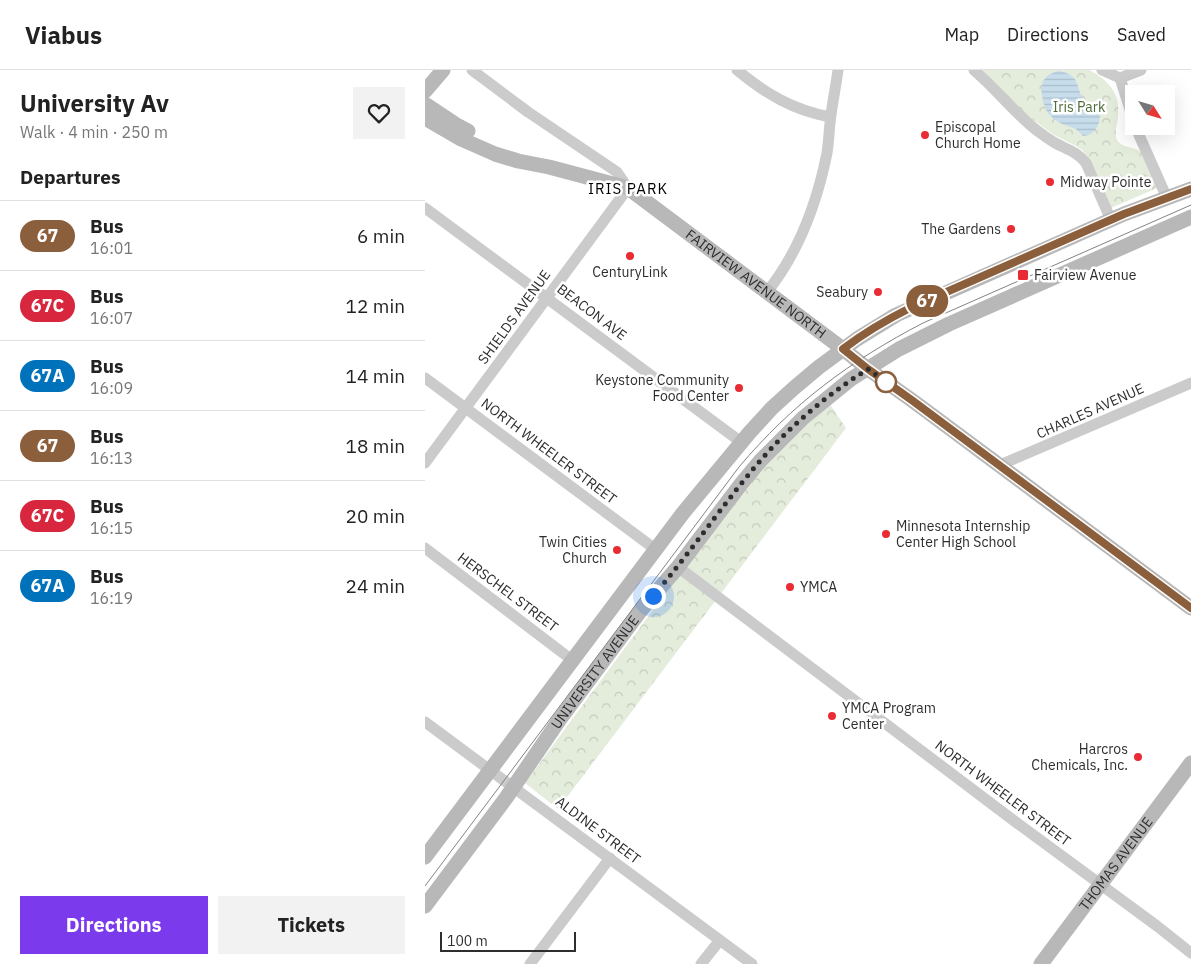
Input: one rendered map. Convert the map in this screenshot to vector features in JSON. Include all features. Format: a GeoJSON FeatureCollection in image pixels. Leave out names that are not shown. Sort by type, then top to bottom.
{"type":"FeatureCollection","features":[{"type":"Feature","properties":{"kind":"main road"},"geometry":{"type":"LineString","coordinates":[[425,92],[443,70]]}},
{"type":"Feature","properties":{"kind":"main road","name":"FAIRVIEW AVENUE NORTH"},"geometry":{"type":"LineString","coordinates":[[425,104],[455,124],[549,167]]}},
{"type":"Feature","properties":{"kind":"main road","name":"FAIRVIEW AVENUE NORTH"},"geometry":{"type":"LineString","coordinates":[[425,118],[461,139],[495,154],[627,188],[1191,608]]}},
{"type":"Feature","properties":{"kind":"main road","name":"UNIVERSITY AVENUE"},"geometry":{"type":"LineString","coordinates":[[425,857],[678,519],[741,442],[783,397],[857,338],[910,308],[1111,220],[1191,189]]}},
{"type":"Feature","properties":{"kind":"main road","name":"UNIVERSITY AVENUE"},"geometry":{"type":"LineString","coordinates":[[425,906],[641,610],[678,567],[741,484],[777,443],[813,410],[851,380],[899,348],[1191,217]]}},
{"type":"Feature","properties":{"kind":"main road","name":"THOMAS AVENUE"},"geometry":{"type":"LineString","coordinates":[[1041,964],[1191,764]]}},
{"type":"Feature","properties":{"kind":"street"},"geometry":{"type":"LineString","coordinates":[[473,70],[527,112],[617,172],[627,188]]}},
{"type":"Feature","properties":{"kind":"street"},"geometry":{"type":"LineString","coordinates":[[737,70],[756,86],[779,100],[804,110],[830,117]]}},
{"type":"Feature","properties":{"kind":"street"},"geometry":{"type":"LineString","coordinates":[[767,292],[789,261],[799,242],[814,202],[827,153],[830,117],[838,70]]}},
{"type":"Feature","properties":{"kind":"street"},"geometry":{"type":"LineString","coordinates":[[974,70],[1030,125],[1051,141],[1075,152],[1081,157],[1086,163],[1111,220]]}},
{"type":"Feature","properties":{"kind":"street"},"geometry":{"type":"LineString","coordinates":[[1102,70],[1120,78],[1141,70]]}},
{"type":"Feature","properties":{"kind":"street"},"geometry":{"type":"LineString","coordinates":[[1120,78],[1125,94]]}},
{"type":"Feature","properties":{"kind":"street"},"geometry":{"type":"LineString","coordinates":[[1139,135],[1167,198]]}},
{"type":"Feature","properties":{"kind":"street","name":"SHIELDS AVENUE"},"geometry":{"type":"LineString","coordinates":[[425,463],[627,188]]}},
{"type":"Feature","properties":{"kind":"street","name":"BEACON AVE"},"geometry":{"type":"LineString","coordinates":[[425,208],[741,442]]}},
{"type":"Feature","properties":{"kind":"street","name":"NORTH WHEELER STREET"},"geometry":{"type":"LineString","coordinates":[[425,378],[655,549]]}},
{"type":"Feature","properties":{"kind":"street","name":"CHARLES AVENUE"},"geometry":{"type":"LineString","coordinates":[[1000,466],[1191,383]]}},
{"type":"Feature","properties":{"kind":"street","name":"HERSCHEL STREET"},"geometry":{"type":"LineString","coordinates":[[425,548],[572,660]]}},
{"type":"Feature","properties":{"kind":"street","name":"NORTH WHEELER STREET"},"geometry":{"type":"LineString","coordinates":[[678,567],[1191,953]]}},
{"type":"Feature","properties":{"kind":"street","name":"ALDINE STREET"},"geometry":{"type":"LineString","coordinates":[[425,722],[752,964]]}},
{"type":"Feature","properties":{"kind":"street"},"geometry":{"type":"LineString","coordinates":[[530,964],[610,858]]}},
{"type":"Feature","properties":{"kind":"street"},"geometry":{"type":"LineString","coordinates":[[701,964],[720,940]]}},
{"type":"Feature","properties":{"kind":"green space","name":"Iris Park"},"geometry":{"type":"Polygon","coordinates":[[[983,70],[1090,70],[1098,75],[1110,86],[1117,98],[1117,140],[1121,144],[1141,152],[1157,188],[1111,208],[1087,155],[1076,146],[1054,135],[1020,110],[983,70]]]}},
{"type":"Feature","properties":{"kind":"green space"},"geometry":{"type":"Polygon","coordinates":[[[829,403],[846,428],[558,809],[525,783],[741,491],[766,462],[829,403]]]}},
{"type":"Feature","properties":{"kind":"water"},"geometry":{"type":"Polygon","coordinates":[[[1059,71],[1074,78],[1084,101],[1100,114],[1098,126],[1091,134],[1083,136],[1076,129],[1062,124],[1048,113],[1043,102],[1041,88],[1043,81],[1048,75],[1059,71]]]}},
{"type":"Feature","properties":{"kind":"tram line"},"geometry":{"type":"LineString","coordinates":[[425,886],[739,467],[759,444],[801,404],[823,386],[871,353],[923,323],[1191,205]]}},
{"type":"Feature","properties":{"kind":"bus line","name":"67"},"geometry":{"type":"LineString","coordinates":[[1191,189],[1124,214],[910,308],[883,322],[843,349],[1191,608]]}},
{"type":"Feature","properties":{"kind":"place","name":"Episcopal Church Home"},"geometry":{"type":"Point","coordinates":[925,135]}},
{"type":"Feature","properties":{"kind":"place","name":"Midway Pointe"},"geometry":{"type":"Point","coordinates":[1050,182]}},
{"type":"Feature","properties":{"kind":"place","name":"The Gardens"},"geometry":{"type":"Point","coordinates":[1011,229]}},
{"type":"Feature","properties":{"kind":"place","name":"CenturyLink"},"geometry":{"type":"Point","coordinates":[630,256]}},
{"type":"Feature","properties":{"kind":"place","name":"Fairview Avenue"},"geometry":{"type":"Point","coordinates":[1023,275]}},
{"type":"Feature","properties":{"kind":"place","name":"Seabury"},"geometry":{"type":"Point","coordinates":[878,292]}},
{"type":"Feature","properties":{"kind":"place","name":"Keystone Community Food Center"},"geometry":{"type":"Point","coordinates":[739,388]}},
{"type":"Feature","properties":{"kind":"place","name":"Minnesota Internship Center High School"},"geometry":{"type":"Point","coordinates":[886,534]}},
{"type":"Feature","properties":{"kind":"place","name":"Twin Cities Church"},"geometry":{"type":"Point","coordinates":[617,550]}},
{"type":"Feature","properties":{"kind":"place","name":"YMCA"},"geometry":{"type":"Point","coordinates":[790,587]}},
{"type":"Feature","properties":{"kind":"place","name":"YMCA Program Center"},"geometry":{"type":"Point","coordinates":[832,716]}},
{"type":"Feature","properties":{"kind":"place","name":"Harcros Chemicals, Inc."},"geometry":{"type":"Point","coordinates":[1138,757]}},
{"type":"Feature","properties":{"kind":"district","name":"IRIS PARK"},"geometry":{"type":"Point","coordinates":[628,188]}},
{"type":"Feature","properties":{"kind":"route"},"geometry":{"type":"LineString","coordinates":[[653,596],[678,567],[751,472],[793,428],[830,396],[868,369],[889,384],[886,382]]}}]}
